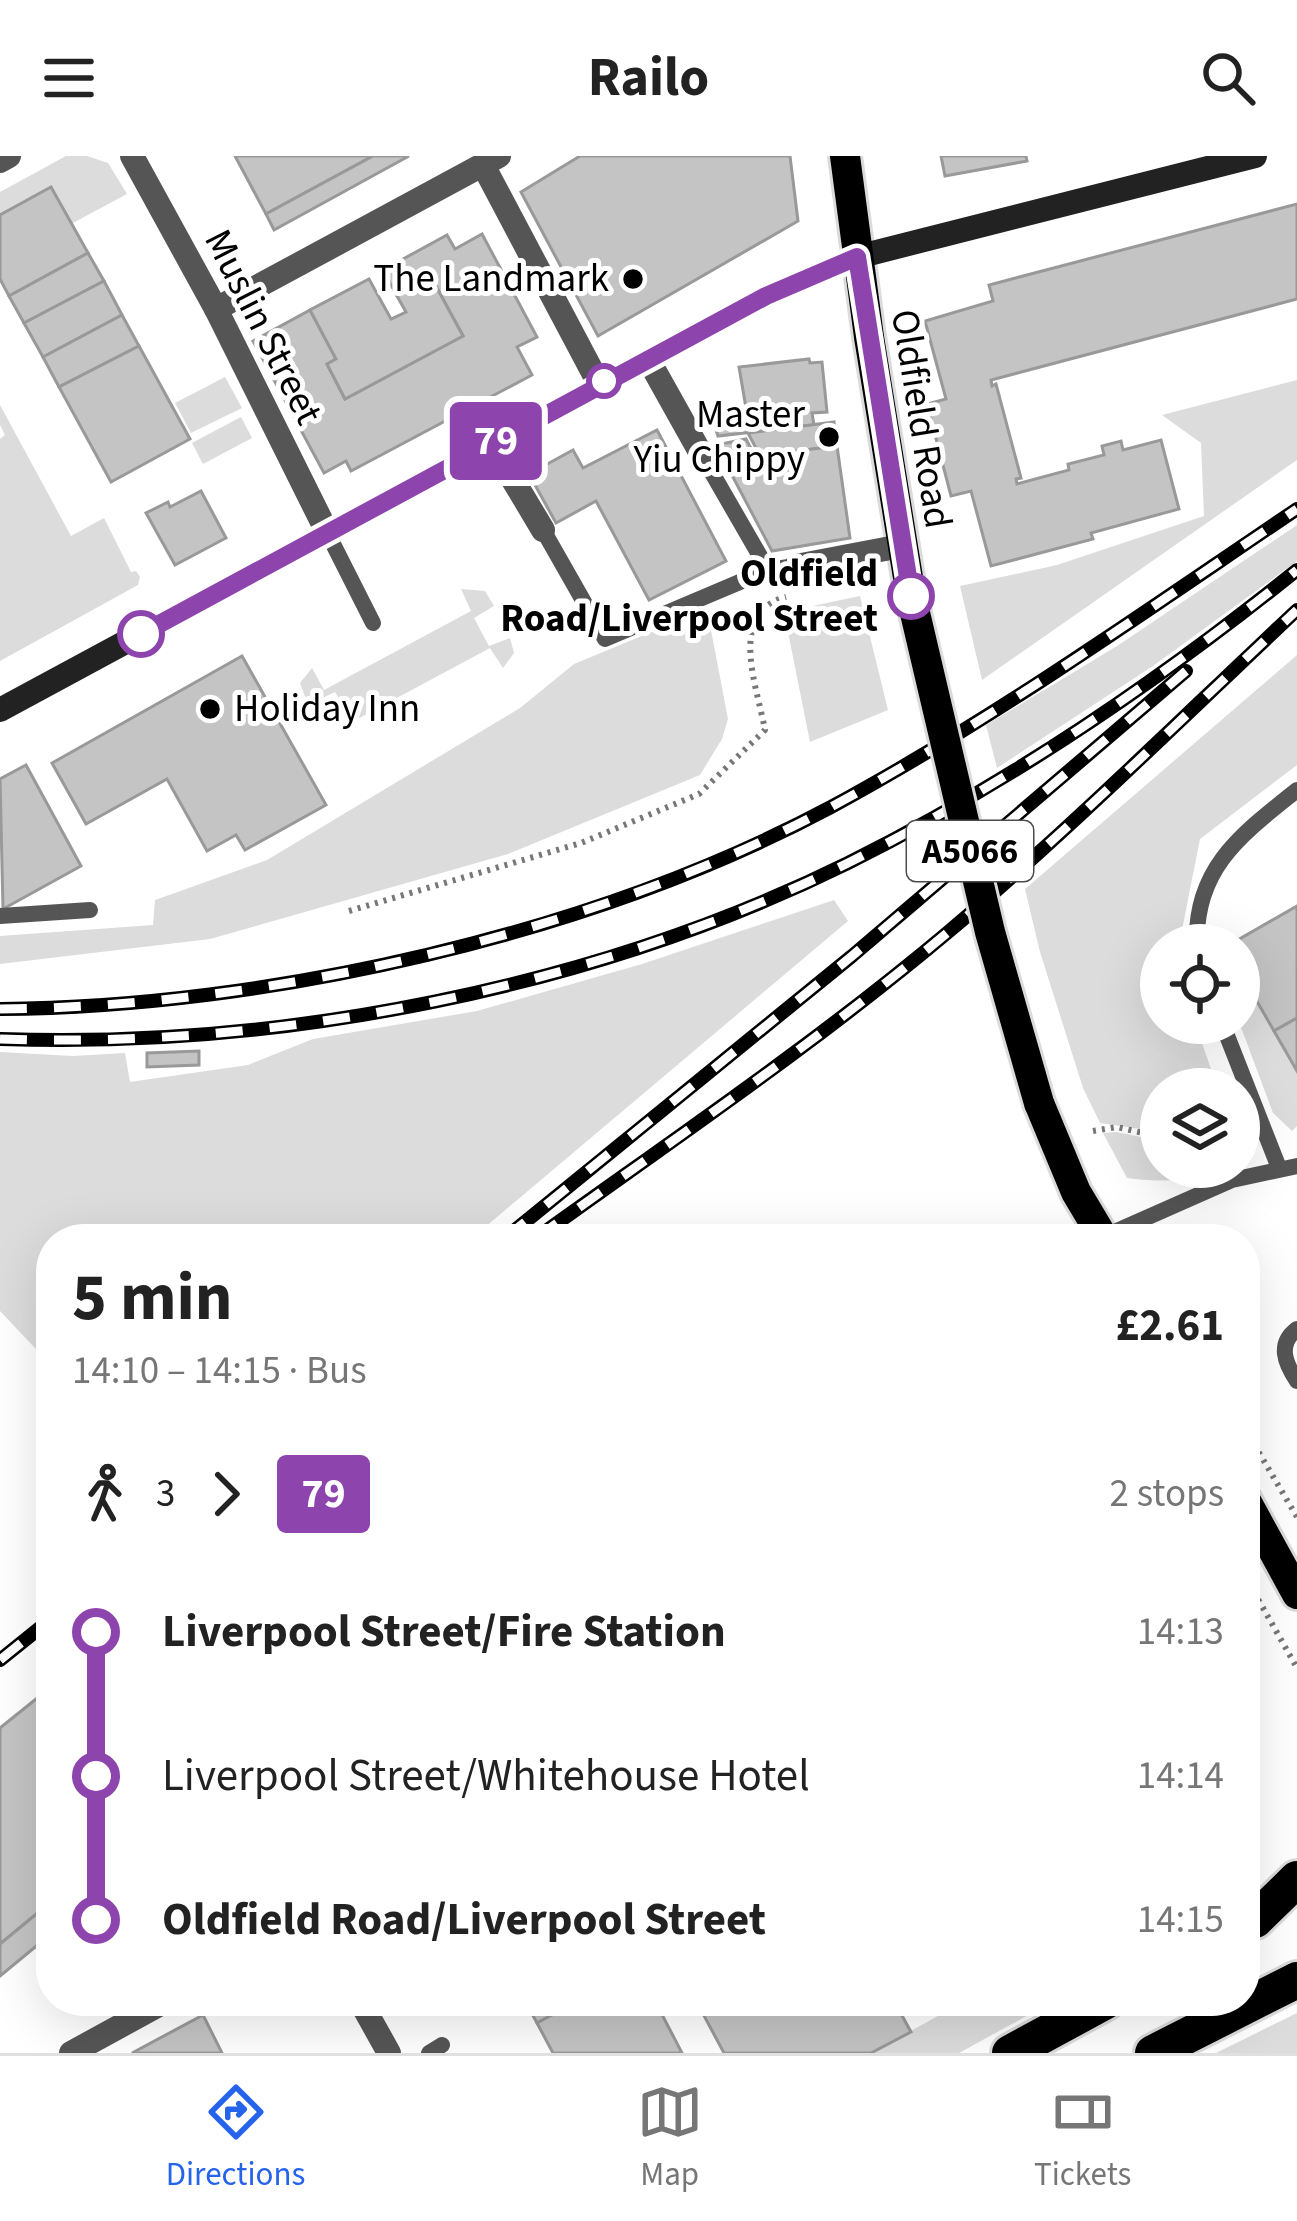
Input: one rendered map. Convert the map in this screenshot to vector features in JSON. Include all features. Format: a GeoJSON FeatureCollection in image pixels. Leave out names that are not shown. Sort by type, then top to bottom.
{"type":"FeatureCollection","features":[{"type":"Feature","properties":{"kind":"highway"},"geometry":{"type":"LineString","coordinates":[[1260,1913],[1297,1879]]}},
{"type":"Feature","properties":{"kind":"highway"},"geometry":{"type":"LineString","coordinates":[[1260,1917],[1297,1900]]}},
{"type":"Feature","properties":{"kind":"highway"},"geometry":{"type":"LineString","coordinates":[[1260,1998],[1297,1979]]}},
{"type":"Feature","properties":{"kind":"highway"},"geometry":{"type":"LineString","coordinates":[[1010,2053],[1078,2016]]}},
{"type":"Feature","properties":{"kind":"highway"},"geometry":{"type":"LineString","coordinates":[[1153,2053],[1225,2016]]}},
{"type":"Feature","properties":{"kind":"main road","name":"Oldfield Road"},"geometry":{"type":"LineString","coordinates":[[845,156],[901,545],[989,932],[1039,1103],[1076,1192],[1095,1224]]}},
{"type":"Feature","properties":{"kind":"main road"},"geometry":{"type":"LineString","coordinates":[[1260,1526],[1297,1594]]}},
{"type":"Feature","properties":{"kind":"street"},"geometry":{"type":"LineString","coordinates":[[0,161],[9,156]]}},
{"type":"Feature","properties":{"kind":"street","name":"Muslin Street"},"geometry":{"type":"LineString","coordinates":[[132,156],[216,310],[327,532]]}},
{"type":"Feature","properties":{"kind":"street"},"geometry":{"type":"LineString","coordinates":[[0,710],[766,296],[857,257],[1255,156]]}},
{"type":"Feature","properties":{"kind":"street"},"geometry":{"type":"LineString","coordinates":[[216,310],[491,161],[599,384]]}},
{"type":"Feature","properties":{"kind":"street"},"geometry":{"type":"LineString","coordinates":[[648,359],[700,452]]}},
{"type":"Feature","properties":{"kind":"street"},"geometry":{"type":"LineString","coordinates":[[491,443],[543,530]]}},
{"type":"Feature","properties":{"kind":"street"},"geometry":{"type":"LineString","coordinates":[[796,566],[901,545]]}},
{"type":"Feature","properties":{"kind":"street"},"geometry":{"type":"LineString","coordinates":[[71,2053],[139,2016]]}},
{"type":"Feature","properties":{"kind":"street"},"geometry":{"type":"LineString","coordinates":[[369,2016],[389,2053]]}},
{"type":"Feature","properties":{"kind":"lane"},"geometry":{"type":"LineString","coordinates":[[700,452],[768,570]]}},
{"type":"Feature","properties":{"kind":"lane"},"geometry":{"type":"LineString","coordinates":[[543,530],[605,639],[768,570],[796,566]]}},
{"type":"Feature","properties":{"kind":"lane"},"geometry":{"type":"LineString","coordinates":[[327,532],[374,623]]}},
{"type":"Feature","properties":{"kind":"lane"},"geometry":{"type":"LineString","coordinates":[[1196,924],[1209,881],[1228,847],[1297,790]]}},
{"type":"Feature","properties":{"kind":"lane"},"geometry":{"type":"LineString","coordinates":[[0,916],[90,910]]}},
{"type":"Feature","properties":{"kind":"lane"},"geometry":{"type":"LineString","coordinates":[[1135,1224],[1232,1180],[1288,1167],[1232,1044]]}},
{"type":"Feature","properties":{"kind":"lane"},"geometry":{"type":"LineString","coordinates":[[1297,1329],[1288,1336],[1284,1350],[1297,1381]]}},
{"type":"Feature","properties":{"kind":"path"},"geometry":{"type":"LineString","coordinates":[[349,911],[581,843],[699,794],[765,730],[748,637],[755,617],[770,601],[786,597]]}},
{"type":"Feature","properties":{"kind":"path"},"geometry":{"type":"LineString","coordinates":[[1093,1131],[1117,1127],[1140,1132]]}},
{"type":"Feature","properties":{"kind":"path"},"geometry":{"type":"LineString","coordinates":[[1260,1454],[1297,1517]]}},
{"type":"Feature","properties":{"kind":"path"},"geometry":{"type":"LineString","coordinates":[[1260,1603],[1297,1668]]}},
{"type":"Feature","properties":{"kind":"shaded area"},"geometry":{"type":"Polygon","coordinates":[[[66,156],[108,163],[127,194],[71,224],[0,215],[0,192],[66,156]]]}},
{"type":"Feature","properties":{"kind":"shaded area"},"geometry":{"type":"Polygon","coordinates":[[[225,377],[242,408],[191,433],[175,403],[225,377]]]}},
{"type":"Feature","properties":{"kind":"shaded area"},"geometry":{"type":"Polygon","coordinates":[[[1297,380],[1297,460],[982,680],[960,586],[1057,565],[1204,516],[1201,443],[1162,415],[1297,380]]]}},
{"type":"Feature","properties":{"kind":"shaded area"},"geometry":{"type":"Polygon","coordinates":[[[0,405],[71,536],[104,518],[131,572],[140,577],[138,585],[0,661],[0,439],[5,435],[0,405]]]}},
{"type":"Feature","properties":{"kind":"shaded area"},"geometry":{"type":"Polygon","coordinates":[[[241,417],[252,438],[203,464],[192,443],[241,417]]]}},
{"type":"Feature","properties":{"kind":"shaded area"},"geometry":{"type":"Polygon","coordinates":[[[1297,525],[1297,561],[1153,666],[997,768],[986,725],[1117,646],[1297,525]]]}},
{"type":"Feature","properties":{"kind":"shaded area"},"geometry":{"type":"Polygon","coordinates":[[[461,589],[485,591],[494,606],[474,618],[489,646],[510,638],[514,653],[503,668],[490,648],[352,722],[335,692],[308,705],[300,683],[312,668],[324,690],[471,611],[461,589]]]}},
{"type":"Feature","properties":{"kind":"shaded area"},"geometry":{"type":"Polygon","coordinates":[[[860,596],[888,710],[810,742],[784,612],[860,596]]]}},
{"type":"Feature","properties":{"kind":"shaded area"},"geometry":{"type":"Polygon","coordinates":[[[707,609],[728,719],[700,775],[508,854],[210,939],[0,964],[0,936],[153,925],[155,900],[267,860],[520,708],[574,664],[707,609]]]}},
{"type":"Feature","properties":{"kind":"shaded area"},"geometry":{"type":"Polygon","coordinates":[[[1297,655],[1297,765],[1200,839],[1183,924],[1140,924],[1140,1044],[1202,1044],[1211,1068],[1140,1068],[1140,1129],[1100,1123],[1083,1088],[1025,889],[1297,655]]]}},
{"type":"Feature","properties":{"kind":"shaded area"},"geometry":{"type":"Polygon","coordinates":[[[834,900],[848,921],[489,1224],[36,1224],[36,1349],[0,1311],[0,1052],[125,1053],[130,1082],[248,1065],[313,1039],[477,1011],[642,964],[834,900]]]}},
{"type":"Feature","properties":{"kind":"shaded area"},"geometry":{"type":"Polygon","coordinates":[[[1260,1007],[1297,1071],[1297,1126],[1292,1131],[1273,1113],[1247,1044],[1260,1044],[1260,1007]]]}},
{"type":"Feature","properties":{"kind":"shaded area"},"geometry":{"type":"Polygon","coordinates":[[[1103,1133],[1140,1137],[1140,1179],[1127,1178],[1103,1133]]]}},
{"type":"Feature","properties":{"kind":"shaded area"},"geometry":{"type":"Polygon","coordinates":[[[1297,2013],[1297,2053],[1216,2053],[1297,2013]]]}},
{"type":"Feature","properties":{"kind":"shaded area"},"geometry":{"type":"Polygon","coordinates":[[[938,2016],[1027,2016],[959,2053],[871,2053],[938,2016]]]}},
{"type":"Feature","properties":{"kind":"building"},"geometry":{"type":"Polygon","coordinates":[[[235,156],[373,156],[266,214],[235,156]]]}},
{"type":"Feature","properties":{"kind":"building"},"geometry":{"type":"Polygon","coordinates":[[[373,156],[409,156],[274,230],[266,214],[373,156]]]}},
{"type":"Feature","properties":{"kind":"building","name":"The Landmark"},"geometry":{"type":"Polygon","coordinates":[[[580,156],[790,156],[798,221],[598,336],[521,192],[580,156]]]}},
{"type":"Feature","properties":{"kind":"building"},"geometry":{"type":"Polygon","coordinates":[[[941,156],[1026,156],[1027,161],[945,176],[941,156]]]}},
{"type":"Feature","properties":{"kind":"building"},"geometry":{"type":"Polygon","coordinates":[[[51,187],[88,253],[9,296],[0,279],[0,215],[51,187]]]}},
{"type":"Feature","properties":{"kind":"building"},"geometry":{"type":"Polygon","coordinates":[[[1297,204],[1297,299],[991,380],[992,386],[996,384],[1021,478],[1016,479],[1017,484],[1104,455],[1102,446],[1121,441],[1123,450],[1161,440],[1179,509],[1091,533],[1093,539],[991,566],[971,491],[951,496],[927,404],[946,399],[925,321],[993,301],[989,285],[1297,204]]]}},
{"type":"Feature","properties":{"kind":"building"},"geometry":{"type":"Polygon","coordinates":[[[482,234],[537,337],[517,347],[532,375],[351,471],[346,461],[324,473],[253,341],[310,310],[336,359],[327,364],[345,399],[463,336],[431,277],[397,296],[383,270],[447,235],[455,249],[482,234]]]}},
{"type":"Feature","properties":{"kind":"building"},"geometry":{"type":"Polygon","coordinates":[[[88,253],[104,281],[24,323],[9,296],[88,253]]]}},
{"type":"Feature","properties":{"kind":"building"},"geometry":{"type":"Polygon","coordinates":[[[431,277],[463,336],[345,399],[327,364],[336,359],[310,310],[369,279],[391,319],[406,312],[397,296],[431,277]]]}},
{"type":"Feature","properties":{"kind":"building"},"geometry":{"type":"Polygon","coordinates":[[[104,281],[122,315],[43,357],[24,323],[104,281]]]}},
{"type":"Feature","properties":{"kind":"building"},"geometry":{"type":"Polygon","coordinates":[[[122,315],[139,346],[59,387],[43,357],[122,315]]]}},
{"type":"Feature","properties":{"kind":"building"},"geometry":{"type":"Polygon","coordinates":[[[139,346],[190,439],[111,482],[59,387],[139,346]]]}},
{"type":"Feature","properties":{"kind":"building"},"geometry":{"type":"Polygon","coordinates":[[[809,359],[810,363],[822,362],[827,412],[812,413],[814,425],[718,436],[710,411],[746,408],[739,367],[809,359]]]}},
{"type":"Feature","properties":{"kind":"building"},"geometry":{"type":"Polygon","coordinates":[[[834,422],[837,446],[760,456],[748,433],[834,422]]]}},
{"type":"Feature","properties":{"kind":"building"},"geometry":{"type":"Polygon","coordinates":[[[657,430],[726,561],[649,600],[596,501],[556,523],[529,474],[573,450],[583,468],[657,430]]]}},
{"type":"Feature","properties":{"kind":"building"},"geometry":{"type":"Polygon","coordinates":[[[746,439],[755,456],[837,446],[850,538],[772,551],[716,445],[746,439]]]}},
{"type":"Feature","properties":{"kind":"building"},"geometry":{"type":"Polygon","coordinates":[[[201,491],[226,538],[175,565],[146,513],[201,491]]]}},
{"type":"Feature","properties":{"kind":"building","name":"Holiday Inn"},"geometry":{"type":"Polygon","coordinates":[[[242,656],[326,805],[245,850],[236,835],[207,851],[167,779],[86,824],[52,763],[242,656]]]}},
{"type":"Feature","properties":{"kind":"building"},"geometry":{"type":"Polygon","coordinates":[[[26,765],[81,866],[3,909],[0,779],[26,765]]]}},
{"type":"Feature","properties":{"kind":"building"},"geometry":{"type":"Polygon","coordinates":[[[1297,906],[1297,1018],[1274,1031],[1260,1007],[1260,927],[1297,906]]]}},
{"type":"Feature","properties":{"kind":"building"},"geometry":{"type":"Polygon","coordinates":[[[1297,1018],[1297,1071],[1274,1031],[1297,1018]]]}},
{"type":"Feature","properties":{"kind":"building"},"geometry":{"type":"Polygon","coordinates":[[[199,1051],[199,1065],[147,1067],[147,1053],[199,1051]]]}},
{"type":"Feature","properties":{"kind":"building"},"geometry":{"type":"Polygon","coordinates":[[[36,1699],[36,1914],[0,1944],[0,1728],[36,1699]]]}},
{"type":"Feature","properties":{"kind":"building"},"geometry":{"type":"Polygon","coordinates":[[[36,1914],[36,1946],[0,1976],[0,1944],[36,1914]]]}},
{"type":"Feature","properties":{"kind":"building"},"geometry":{"type":"Polygon","coordinates":[[[204,2016],[222,2053],[132,2053],[204,2016]]]}},
{"type":"Feature","properties":{"kind":"building"},"geometry":{"type":"Polygon","coordinates":[[[550,2016],[663,2016],[682,2053],[553,2053],[537,2023],[550,2016]]]}},
{"type":"Feature","properties":{"kind":"building"},"geometry":{"type":"Polygon","coordinates":[[[704,2016],[902,2016],[911,2032],[871,2053],[724,2053],[704,2016]]]}},
{"type":"Feature","properties":{"kind":"railway"},"geometry":{"type":"LineString","coordinates":[[0,1009],[103,1005],[318,978],[427,955],[639,892],[738,852],[892,773],[1068,664],[1297,509]]}},
{"type":"Feature","properties":{"kind":"railway"},"geometry":{"type":"LineString","coordinates":[[0,1039],[107,1039],[325,1021],[434,1002],[648,945],[848,863],[966,800],[1136,691],[1297,570]]}},
{"type":"Feature","properties":{"kind":"railway"},"geometry":{"type":"LineString","coordinates":[[556,1224],[796,1052],[947,933],[1297,610]]}},
{"type":"Feature","properties":{"kind":"railway"},"geometry":{"type":"LineString","coordinates":[[522,1224],[852,956],[1186,671]]}},
{"type":"Feature","properties":{"kind":"railway"},"geometry":{"type":"LineString","coordinates":[[0,1660],[36,1631]]}},
{"type":"Feature","properties":{"kind":"bus line","name":"79"},"geometry":{"type":"LineString","coordinates":[[141,634],[766,296],[857,257],[911,596]]}},
{"type":"Feature","properties":{"kind":"place","name":"The Landmark"},"geometry":{"type":"Point","coordinates":[633,279]}},
{"type":"Feature","properties":{"kind":"place","name":"Master Yiu Chippy"},"geometry":{"type":"Point","coordinates":[829,437]}},
{"type":"Feature","properties":{"kind":"place","name":"Oldfield Road/Liverpool Street"},"geometry":{"type":"Point","coordinates":[911,596]}},
{"type":"Feature","properties":{"kind":"place","name":"Holiday Inn"},"geometry":{"type":"Point","coordinates":[210,709]}}]}
